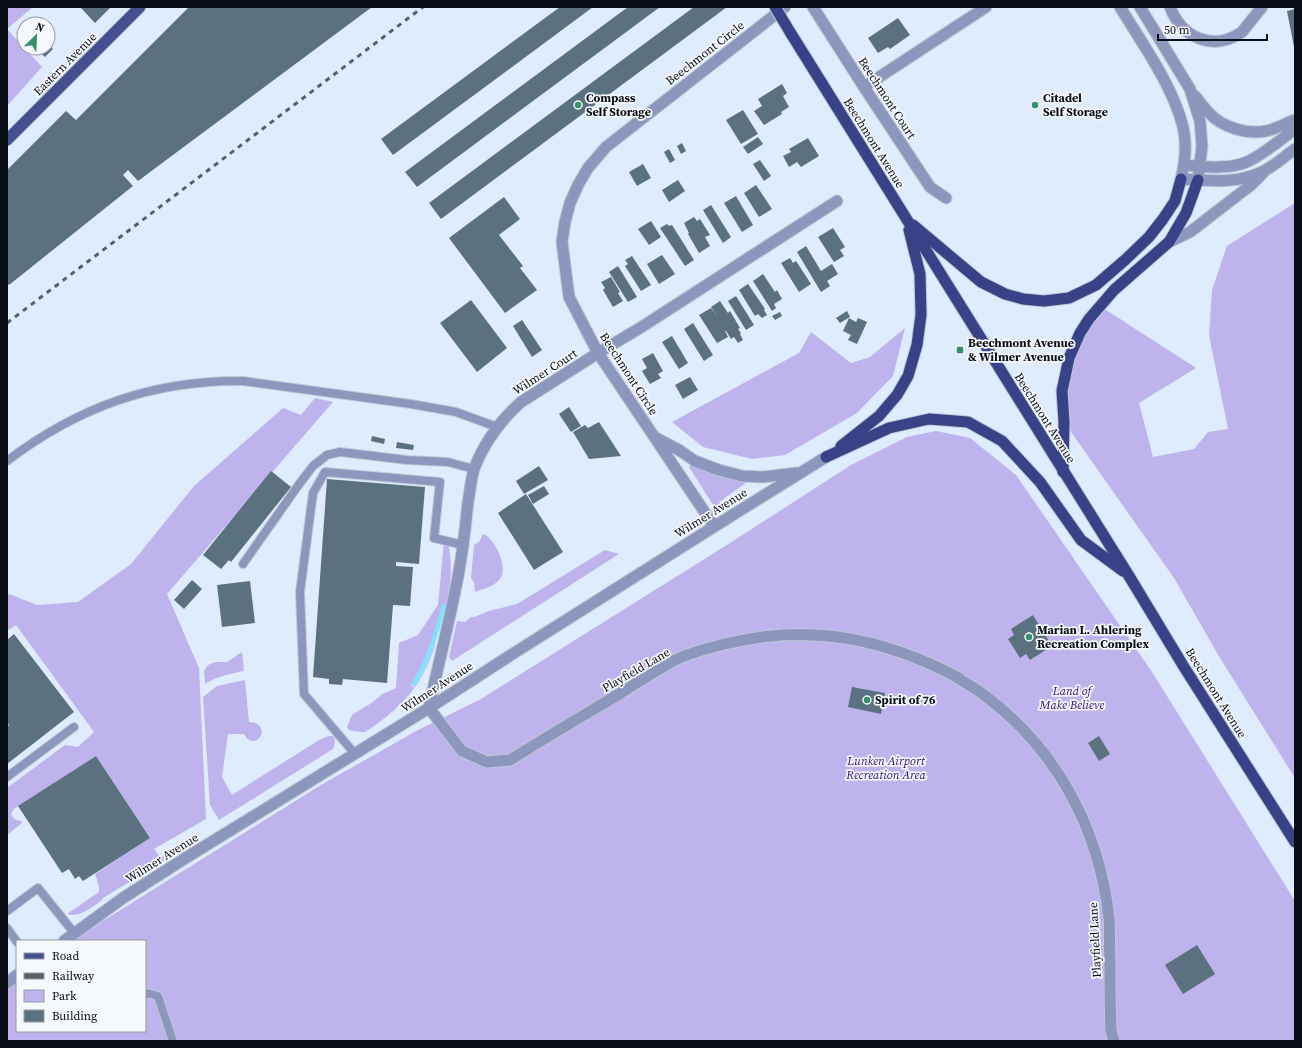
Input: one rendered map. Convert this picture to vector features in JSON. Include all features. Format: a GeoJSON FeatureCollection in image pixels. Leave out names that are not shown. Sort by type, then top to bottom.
{"type":"FeatureCollection","features":[{"type":"Feature","properties":{"kind":"highway","name":"Beechmont Avenue"},"geometry":{"type":"LineString","coordinates":[[774,7],[1129,576],[1184,667],[1295,842]]}},
{"type":"Feature","properties":{"kind":"highway"},"geometry":{"type":"LineString","coordinates":[[905,218],[981,282],[1004,294],[1023,299],[1044,301],[1068,298],[1096,285],[1149,237],[1175,200],[1181,179]]}},
{"type":"Feature","properties":{"kind":"highway"},"geometry":{"type":"LineString","coordinates":[[1063,472],[1064,422],[1062,390],[1069,358],[1080,333],[1089,319],[1114,290],[1169,242],[1186,213],[1198,180]]}},
{"type":"Feature","properties":{"kind":"highway"},"geometry":{"type":"LineString","coordinates":[[826,457],[879,416],[897,395],[908,376],[917,345],[921,315],[920,274],[905,218]]}},
{"type":"Feature","properties":{"kind":"highway"},"geometry":{"type":"LineString","coordinates":[[826,457],[889,428],[929,419],[968,422],[1002,441],[1040,482],[1081,540],[1129,576]]}},
{"type":"Feature","properties":{"kind":"main road","name":"Eastern Avenue"},"geometry":{"type":"LineString","coordinates":[[7,140],[140,7]]}},
{"type":"Feature","properties":{"kind":"street","name":"Beechmont Circle"},"geometry":{"type":"LineString","coordinates":[[714,526],[598,353],[569,298],[562,242],[566,216],[578,185],[588,168],[611,142],[785,7]]}},
{"type":"Feature","properties":{"kind":"street","name":"Beechmont Court"},"geometry":{"type":"LineString","coordinates":[[813,7],[930,187],[946,198]]}},
{"type":"Feature","properties":{"kind":"street"},"geometry":{"type":"LineString","coordinates":[[864,87],[986,7]]}},
{"type":"Feature","properties":{"kind":"street"},"geometry":{"type":"LineString","coordinates":[[1120,7],[1161,76],[1172,98],[1183,128],[1185,142],[1184,165],[1181,179],[1221,181],[1240,179],[1264,171]]}},
{"type":"Feature","properties":{"kind":"street"},"geometry":{"type":"LineString","coordinates":[[1140,7],[1190,89],[1209,114],[1220,122],[1242,131],[1255,132],[1268,131],[1295,120]]}},
{"type":"Feature","properties":{"kind":"street"},"geometry":{"type":"LineString","coordinates":[[1170,7],[1182,28],[1198,38],[1212,41],[1225,40],[1238,35],[1262,7]]}},
{"type":"Feature","properties":{"kind":"street"},"geometry":{"type":"LineString","coordinates":[[1190,89],[1200,121],[1202,146],[1201,167],[1198,180]]}},
{"type":"Feature","properties":{"kind":"street"},"geometry":{"type":"LineString","coordinates":[[1184,165],[1201,167],[1233,166],[1248,162],[1295,129]]}},
{"type":"Feature","properties":{"kind":"street"},"geometry":{"type":"LineString","coordinates":[[1169,242],[1190,232],[1251,185],[1264,171],[1295,149]]}},
{"type":"Feature","properties":{"kind":"street","name":"Wilmer Court"},"geometry":{"type":"LineString","coordinates":[[430,708],[438,663],[452,611],[474,469],[486,445],[497,428],[521,402],[640,328],[837,201]]}},
{"type":"Feature","properties":{"kind":"street"},"geometry":{"type":"LineString","coordinates":[[655,438],[679,450],[695,461],[718,470],[742,476],[763,477],[800,473]]}},
{"type":"Feature","properties":{"kind":"street","name":"Wilmer Avenue"},"geometry":{"type":"LineString","coordinates":[[65,940],[123,898],[184,859],[430,708],[714,526],[826,457]]}},
{"type":"Feature","properties":{"kind":"street","name":"Playfield Lane"},"geometry":{"type":"LineString","coordinates":[[430,708],[462,751],[488,762],[510,760],[674,661],[711,647],[740,640],[769,636],[809,634],[838,637],[877,644],[933,664],[984,694],[1007,713],[1028,734],[1047,756],[1081,814],[1090,834],[1099,862],[1105,891],[1109,920],[1111,1031],[1114,1041]]}},
{"type":"Feature","properties":{"kind":"street"},"geometry":{"type":"LineString","coordinates":[[7,983],[16,976]]}},
{"type":"Feature","properties":{"kind":"lane"},"geometry":{"type":"LineString","coordinates":[[7,461],[33,441],[64,423],[96,408],[133,395],[178,385],[219,381],[243,381],[411,404],[456,412],[497,428]]}},
{"type":"Feature","properties":{"kind":"lane"},"geometry":{"type":"LineString","coordinates":[[243,564],[313,466],[327,455],[340,452],[408,460],[448,462],[474,469]]}},
{"type":"Feature","properties":{"kind":"lane"},"geometry":{"type":"LineString","coordinates":[[355,754],[304,694],[300,592],[313,493],[325,472],[440,482],[434,538],[463,545]]}},
{"type":"Feature","properties":{"kind":"lane"},"geometry":{"type":"LineString","coordinates":[[7,777],[74,727]]}},
{"type":"Feature","properties":{"kind":"lane"},"geometry":{"type":"LineString","coordinates":[[7,911],[38,888],[74,934]]}},
{"type":"Feature","properties":{"kind":"lane"},"geometry":{"type":"LineString","coordinates":[[7,928],[16,941]]}},
{"type":"Feature","properties":{"kind":"lane"},"geometry":{"type":"LineString","coordinates":[[146,994],[158,996],[173,1041]]}},
{"type":"Feature","properties":{"kind":"green space"},"geometry":{"type":"Polygon","coordinates":[[[7,7],[33,7],[22,16],[16,16],[16,21],[7,29],[7,7]]]}},
{"type":"Feature","properties":{"kind":"green space"},"geometry":{"type":"Polygon","coordinates":[[[7,29],[16,39],[16,56],[32,56],[42,67],[7,106],[7,29]]]}},
{"type":"Feature","properties":{"kind":"green space"},"geometry":{"type":"Polygon","coordinates":[[[1295,203],[1295,778],[1220,658],[1174,578],[1064,422],[1069,358],[1100,306],[1196,368],[1139,403],[1153,457],[1194,449],[1208,432],[1228,429],[1209,335],[1212,290],[1227,246],[1295,203]]]}},
{"type":"Feature","properties":{"kind":"green space"},"geometry":{"type":"Polygon","coordinates":[[[905,328],[893,376],[857,413],[785,455],[752,459],[703,447],[672,422],[799,353],[811,332],[851,363],[870,357],[905,328]]]}},
{"type":"Feature","properties":{"kind":"green space"},"geometry":{"type":"Polygon","coordinates":[[[315,398],[333,402],[167,594],[199,668],[206,819],[154,849],[160,857],[165,856],[167,859],[103,898],[85,912],[76,915],[67,914],[99,892],[99,886],[95,874],[150,838],[96,756],[14,809],[11,814],[14,819],[21,821],[22,823],[7,835],[7,788],[65,745],[78,747],[94,732],[16,625],[7,631],[7,596],[9,594],[37,605],[78,602],[131,564],[194,486],[283,408],[301,415],[315,398]]]}},
{"type":"Feature","properties":{"kind":"green space","name":"Lunken Airport Recreation Area"},"geometry":{"type":"Polygon","coordinates":[[[936,431],[970,438],[1016,475],[1152,672],[1295,901],[1295,1041],[7,1041],[7,989],[16,983],[16,1032],[146,1032],[146,940],[75,940],[98,924],[321,785],[418,730],[481,699],[730,543],[851,465],[907,437],[936,431]]]}},
{"type":"Feature","properties":{"kind":"green space"},"geometry":{"type":"Polygon","coordinates":[[[691,464],[720,475],[750,480],[719,502],[721,505],[715,508],[689,467],[691,464]]]}},
{"type":"Feature","properties":{"kind":"green space"},"geometry":{"type":"Polygon","coordinates":[[[483,534],[492,541],[496,547],[502,561],[503,568],[500,579],[495,584],[475,592],[474,582],[471,578],[474,545],[479,542],[483,534]]]}},
{"type":"Feature","properties":{"kind":"green space"},"geometry":{"type":"Polygon","coordinates":[[[444,541],[448,542],[450,550],[451,566],[449,590],[446,606],[444,606],[433,642],[423,667],[411,686],[414,687],[425,669],[435,642],[433,651],[426,668],[420,680],[405,700],[376,725],[365,732],[349,730],[347,727],[352,715],[373,702],[382,694],[396,688],[399,643],[418,635],[438,605],[444,541]]]}},
{"type":"Feature","properties":{"kind":"green space"},"geometry":{"type":"Polygon","coordinates":[[[605,550],[619,554],[452,661],[449,657],[457,621],[465,622],[471,617],[517,604],[605,550]]]}},
{"type":"Feature","properties":{"kind":"green space"},"geometry":{"type":"Polygon","coordinates":[[[242,652],[244,671],[219,677],[205,684],[204,671],[208,665],[215,662],[227,662],[242,652]]]}},
{"type":"Feature","properties":{"kind":"green space"},"geometry":{"type":"Polygon","coordinates":[[[245,680],[249,722],[257,724],[261,727],[262,732],[257,740],[253,741],[248,740],[244,734],[228,734],[222,777],[232,795],[319,740],[333,736],[335,739],[335,744],[333,749],[219,820],[210,805],[203,697],[217,686],[245,680]]]}},
{"type":"Feature","properties":{"kind":"building"},"geometry":{"type":"Polygon","coordinates":[[[111,7],[95,23],[81,8],[111,7]]]}},
{"type":"Feature","properties":{"kind":"building"},"geometry":{"type":"Polygon","coordinates":[[[189,7],[372,7],[138,181],[128,170],[123,175],[133,186],[9,285],[7,283],[7,170],[66,111],[76,120],[189,7]]]}},
{"type":"Feature","properties":{"kind":"building"},"geometry":{"type":"Polygon","coordinates":[[[560,7],[593,7],[393,155],[381,139],[560,7]]]}},
{"type":"Feature","properties":{"kind":"building","name":"Compass Self Storage"},"geometry":{"type":"Polygon","coordinates":[[[628,7],[660,7],[417,187],[405,172],[628,7]]]}},
{"type":"Feature","properties":{"kind":"building","name":"Compass Self Storage"},"geometry":{"type":"Polygon","coordinates":[[[694,7],[727,7],[441,219],[429,203],[694,7]]]}},
{"type":"Feature","properties":{"kind":"building"},"geometry":{"type":"Polygon","coordinates":[[[1295,9],[1295,47],[1294,47],[1287,11],[1295,9]]]}},
{"type":"Feature","properties":{"kind":"building"},"geometry":{"type":"Polygon","coordinates":[[[898,18],[910,35],[890,49],[888,47],[878,53],[868,38],[898,18]]]}},
{"type":"Feature","properties":{"kind":"building"},"geometry":{"type":"Polygon","coordinates":[[[782,84],[787,93],[783,96],[789,107],[781,112],[782,114],[764,125],[754,111],[762,106],[758,99],[782,84]]]}},
{"type":"Feature","properties":{"kind":"building"},"geometry":{"type":"Polygon","coordinates":[[[743,110],[758,134],[741,144],[726,120],[743,110]]]}},
{"type":"Feature","properties":{"kind":"building"},"geometry":{"type":"Polygon","coordinates":[[[758,137],[763,144],[748,154],[743,147],[758,137]]]}},
{"type":"Feature","properties":{"kind":"building"},"geometry":{"type":"Polygon","coordinates":[[[808,138],[819,156],[801,167],[797,162],[789,167],[783,156],[791,152],[789,149],[808,138]]]}},
{"type":"Feature","properties":{"kind":"building"},"geometry":{"type":"Polygon","coordinates":[[[682,143],[686,151],[681,154],[677,146],[682,143]]]}},
{"type":"Feature","properties":{"kind":"building"},"geometry":{"type":"Polygon","coordinates":[[[669,149],[675,160],[670,163],[664,152],[669,149]]]}},
{"type":"Feature","properties":{"kind":"building"},"geometry":{"type":"Polygon","coordinates":[[[760,160],[771,176],[764,181],[753,164],[760,160]]]}},
{"type":"Feature","properties":{"kind":"building"},"geometry":{"type":"Polygon","coordinates":[[[643,164],[651,178],[637,186],[629,172],[643,164]]]}},
{"type":"Feature","properties":{"kind":"building"},"geometry":{"type":"Polygon","coordinates":[[[678,180],[685,191],[669,202],[662,190],[678,180]]]}},
{"type":"Feature","properties":{"kind":"building"},"geometry":{"type":"Polygon","coordinates":[[[756,185],[772,209],[759,217],[744,193],[756,185]]]}},
{"type":"Feature","properties":{"kind":"building"},"geometry":{"type":"Polygon","coordinates":[[[736,196],[753,225],[742,232],[724,203],[736,196]]]}},
{"type":"Feature","properties":{"kind":"building"},"geometry":{"type":"Polygon","coordinates":[[[504,197],[520,219],[499,235],[523,266],[520,268],[537,290],[505,313],[449,238],[504,197]]]}},
{"type":"Feature","properties":{"kind":"building"},"geometry":{"type":"Polygon","coordinates":[[[711,205],[731,237],[723,243],[703,210],[711,205]]]}},
{"type":"Feature","properties":{"kind":"building"},"geometry":{"type":"Polygon","coordinates":[[[694,217],[697,221],[700,219],[710,235],[705,237],[710,246],[699,253],[688,234],[689,233],[684,223],[694,217]]]}},
{"type":"Feature","properties":{"kind":"building"},"geometry":{"type":"Polygon","coordinates":[[[651,221],[661,237],[649,245],[638,229],[651,221]]]}},
{"type":"Feature","properties":{"kind":"building"},"geometry":{"type":"Polygon","coordinates":[[[667,224],[669,226],[672,225],[694,260],[685,266],[660,228],[667,224]]]}},
{"type":"Feature","properties":{"kind":"building"},"geometry":{"type":"Polygon","coordinates":[[[833,228],[845,247],[840,250],[844,256],[834,262],[818,237],[833,228]]]}},
{"type":"Feature","properties":{"kind":"building"},"geometry":{"type":"Polygon","coordinates":[[[806,246],[821,271],[832,264],[838,274],[827,281],[830,286],[821,292],[797,252],[806,246]]]}},
{"type":"Feature","properties":{"kind":"building"},"geometry":{"type":"Polygon","coordinates":[[[662,255],[675,274],[659,284],[647,264],[662,255]]]}},
{"type":"Feature","properties":{"kind":"building"},"geometry":{"type":"Polygon","coordinates":[[[632,256],[651,285],[641,291],[625,266],[628,264],[625,260],[632,256]]]}},
{"type":"Feature","properties":{"kind":"building"},"geometry":{"type":"Polygon","coordinates":[[[790,258],[793,263],[796,261],[811,284],[799,292],[781,263],[790,258]]]}},
{"type":"Feature","properties":{"kind":"building"},"geometry":{"type":"Polygon","coordinates":[[[618,266],[637,297],[628,302],[609,272],[618,266]]]}},
{"type":"Feature","properties":{"kind":"building"},"geometry":{"type":"Polygon","coordinates":[[[763,274],[775,292],[777,290],[782,299],[774,304],[776,308],[772,311],[753,281],[763,274]]]}},
{"type":"Feature","properties":{"kind":"building"},"geometry":{"type":"Polygon","coordinates":[[[611,277],[620,292],[618,293],[623,301],[613,307],[603,290],[605,288],[601,282],[611,277]]]}},
{"type":"Feature","properties":{"kind":"building"},"geometry":{"type":"Polygon","coordinates":[[[748,284],[765,309],[764,310],[767,315],[762,318],[758,314],[755,316],[739,290],[748,284]]]}},
{"type":"Feature","properties":{"kind":"building"},"geometry":{"type":"Polygon","coordinates":[[[736,296],[754,325],[746,330],[728,301],[736,296]]]}},
{"type":"Feature","properties":{"kind":"building"},"geometry":{"type":"Polygon","coordinates":[[[471,300],[507,348],[477,372],[440,323],[471,300]]]}},
{"type":"Feature","properties":{"kind":"building"},"geometry":{"type":"Polygon","coordinates":[[[720,301],[728,313],[730,311],[740,328],[738,329],[743,340],[738,343],[734,337],[731,339],[725,331],[728,337],[717,343],[699,315],[711,308],[717,316],[711,307],[720,301]]]}},
{"type":"Feature","properties":{"kind":"building"},"geometry":{"type":"Polygon","coordinates":[[[847,311],[850,317],[840,323],[836,318],[847,311]]]}},
{"type":"Feature","properties":{"kind":"building"},"geometry":{"type":"Polygon","coordinates":[[[780,312],[782,316],[775,320],[772,316],[780,312]]]}},
{"type":"Feature","properties":{"kind":"building"},"geometry":{"type":"Polygon","coordinates":[[[849,318],[856,322],[858,318],[867,322],[857,344],[848,340],[851,335],[843,331],[849,318]]]}},
{"type":"Feature","properties":{"kind":"building"},"geometry":{"type":"Polygon","coordinates":[[[522,320],[542,350],[532,357],[513,326],[522,320]]]}},
{"type":"Feature","properties":{"kind":"building"},"geometry":{"type":"Polygon","coordinates":[[[693,323],[713,355],[704,361],[684,329],[693,323]]]}},
{"type":"Feature","properties":{"kind":"building"},"geometry":{"type":"Polygon","coordinates":[[[672,336],[688,363],[679,369],[662,342],[672,336]]]}},
{"type":"Feature","properties":{"kind":"building"},"geometry":{"type":"Polygon","coordinates":[[[653,353],[663,371],[658,374],[661,378],[650,384],[642,371],[647,368],[642,359],[653,353]]]}},
{"type":"Feature","properties":{"kind":"building"},"geometry":{"type":"Polygon","coordinates":[[[690,377],[698,390],[683,399],[675,385],[690,377]]]}},
{"type":"Feature","properties":{"kind":"building"},"geometry":{"type":"Polygon","coordinates":[[[569,407],[581,426],[571,432],[559,414],[569,407]]]}},
{"type":"Feature","properties":{"kind":"building"},"geometry":{"type":"Polygon","coordinates":[[[599,422],[621,456],[589,459],[573,432],[585,425],[588,428],[599,422]]]}},
{"type":"Feature","properties":{"kind":"building"},"geometry":{"type":"Polygon","coordinates":[[[372,436],[385,439],[384,444],[371,441],[372,436]]]}},
{"type":"Feature","properties":{"kind":"building"},"geometry":{"type":"Polygon","coordinates":[[[397,442],[414,445],[413,450],[396,448],[397,442]]]}},
{"type":"Feature","properties":{"kind":"building"},"geometry":{"type":"Polygon","coordinates":[[[539,466],[548,480],[524,494],[516,481],[539,466]]]}},
{"type":"Feature","properties":{"kind":"building"},"geometry":{"type":"Polygon","coordinates":[[[271,471],[291,487],[231,562],[229,560],[221,569],[203,555],[271,471]]]}},
{"type":"Feature","properties":{"kind":"building"},"geometry":{"type":"Polygon","coordinates":[[[327,479],[425,487],[419,564],[396,562],[396,566],[413,567],[410,606],[393,605],[387,683],[343,679],[342,685],[329,684],[329,679],[313,677],[327,479]]]}},
{"type":"Feature","properties":{"kind":"building"},"geometry":{"type":"Polygon","coordinates":[[[544,486],[549,494],[533,504],[528,495],[544,486]]]}},
{"type":"Feature","properties":{"kind":"building"},"geometry":{"type":"Polygon","coordinates":[[[526,494],[563,552],[534,570],[498,513],[526,494]]]}},
{"type":"Feature","properties":{"kind":"building"},"geometry":{"type":"Polygon","coordinates":[[[192,580],[202,589],[184,609],[174,600],[192,580]]]}},
{"type":"Feature","properties":{"kind":"building"},"geometry":{"type":"Polygon","coordinates":[[[250,581],[255,623],[222,627],[217,585],[250,581]]]}},
{"type":"Feature","properties":{"kind":"building","name":"Marian L. Ahlering Recreation Complex"},"geometry":{"type":"Polygon","coordinates":[[[1033,615],[1052,646],[1030,660],[1026,654],[1020,658],[1008,639],[1014,635],[1011,629],[1033,615]]]}},
{"type":"Feature","properties":{"kind":"building"},"geometry":{"type":"Polygon","coordinates":[[[14,634],[74,712],[7,764],[7,727],[9,725],[7,722],[7,640],[14,634]]]}},
{"type":"Feature","properties":{"kind":"building","name":"Spirit of 76"},"geometry":{"type":"Polygon","coordinates":[[[852,687],[885,693],[881,714],[848,707],[852,687]]]}},
{"type":"Feature","properties":{"kind":"building"},"geometry":{"type":"Polygon","coordinates":[[[1099,736],[1110,754],[1099,761],[1088,743],[1099,736]]]}},
{"type":"Feature","properties":{"kind":"building"},"geometry":{"type":"Polygon","coordinates":[[[96,756],[150,838],[83,881],[79,876],[75,879],[69,869],[62,873],[18,806],[96,756]]]}},
{"type":"Feature","properties":{"kind":"building"},"geometry":{"type":"Polygon","coordinates":[[[1197,945],[1215,974],[1183,994],[1165,965],[1197,945]]]}},
{"type":"Feature","properties":{"kind":"waterway"},"geometry":{"type":"LineString","coordinates":[[414,684],[428,656],[444,606]]}},
{"type":"Feature","properties":{"kind":"railway"},"geometry":{"type":"LineString","coordinates":[[7,323],[423,7]]}},
{"type":"Feature","properties":{"kind":"place","name":"Compass Self Storage"},"geometry":{"type":"Point","coordinates":[578,105]}},
{"type":"Feature","properties":{"kind":"place","name":"Citadel Self Storage"},"geometry":{"type":"Point","coordinates":[1035,105]}},
{"type":"Feature","properties":{"kind":"place","name":"Beechmont Avenue & Wilmer Avenue"},"geometry":{"type":"Point","coordinates":[960,350]}},
{"type":"Feature","properties":{"kind":"place","name":"Marian L. Ahlering Recreation Complex"},"geometry":{"type":"Point","coordinates":[1029,637]}},
{"type":"Feature","properties":{"kind":"place","name":"Spirit of 76"},"geometry":{"type":"Point","coordinates":[867,700]}},
{"type":"Feature","properties":{"kind":"park label","name":"Land of Make Believe"},"geometry":{"type":"Point","coordinates":[1072,698]}}]}
